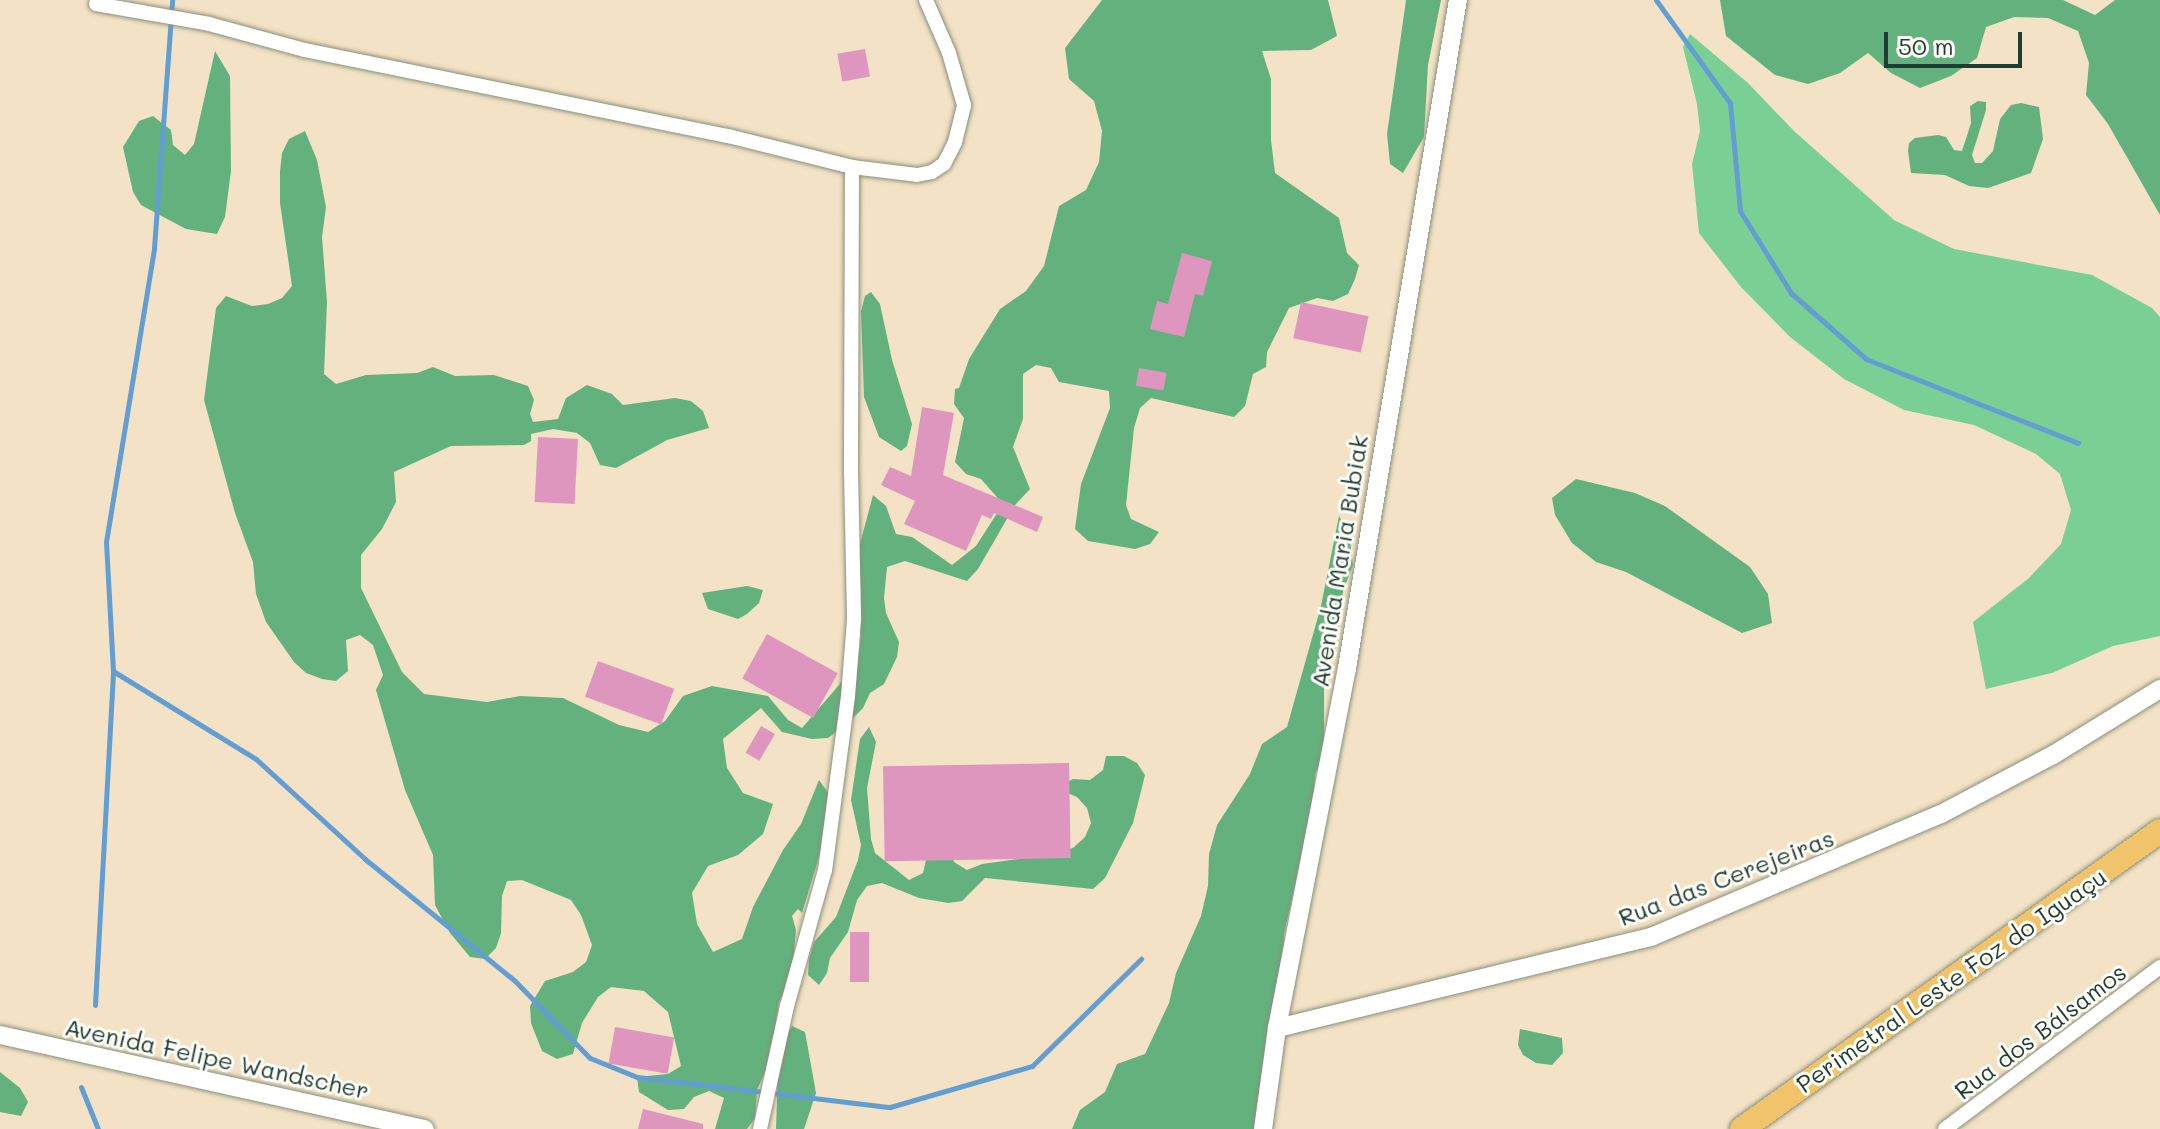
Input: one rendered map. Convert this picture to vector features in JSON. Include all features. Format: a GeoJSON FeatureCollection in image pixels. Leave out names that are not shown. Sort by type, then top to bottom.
{"type":"FeatureCollection","features":[{"type":"Feature","properties":{"kind":"highway","name":"Perimetral Leste Foz do Iguaçu"},"geometry":{"type":"LineString","coordinates":[[1742,1129],[2160,831]]}},
{"type":"Feature","properties":{"kind":"street"},"geometry":{"type":"LineString","coordinates":[[96,4],[209,24],[305,50],[728,136],[852,167],[917,175],[932,172],[944,164],[955,142],[964,105],[949,53],[926,0]]}},
{"type":"Feature","properties":{"kind":"street","name":"Avenida Maria Bubiak"},"geometry":{"type":"LineString","coordinates":[[1263,1129],[1277,1028],[1347,668],[1458,0]]}},
{"type":"Feature","properties":{"kind":"street"},"geometry":{"type":"LineString","coordinates":[[760,1129],[787,1006],[825,870],[848,696],[854,620],[852,167]]}},
{"type":"Feature","properties":{"kind":"street","name":"Rua das Cerejeiras"},"geometry":{"type":"LineString","coordinates":[[1277,1028],[1651,937],[1941,814],[2053,755],[2160,689]]}},
{"type":"Feature","properties":{"kind":"street","name":"Rua dos Bálsamos"},"geometry":{"type":"LineString","coordinates":[[1945,1129],[2160,967]]}},
{"type":"Feature","properties":{"kind":"street","name":"Avenida Felipe Wandscher"},"geometry":{"type":"LineString","coordinates":[[0,1035],[425,1129]]}},
{"type":"Feature","properties":{"kind":"green space"},"geometry":{"type":"Polygon","coordinates":[[[1102,0],[1328,0],[1337,36],[1311,50],[1262,51],[1271,79],[1271,140],[1275,173],[1339,218],[1347,253],[1359,265],[1355,279],[1348,294],[1333,301],[1317,298],[1289,308],[1267,352],[1266,367],[1253,374],[1245,406],[1234,417],[1151,398],[1140,408],[1134,428],[1126,505],[1131,519],[1159,532],[1150,544],[1135,549],[1088,541],[1075,529],[1081,484],[1110,408],[1109,391],[1059,382],[1051,368],[1036,365],[1023,374],[1023,419],[1013,447],[1030,489],[1015,505],[978,569],[967,581],[905,561],[887,567],[884,598],[886,613],[899,642],[897,657],[884,684],[870,693],[863,708],[852,719],[861,636],[856,606],[861,591],[856,559],[873,495],[886,506],[896,534],[912,537],[952,565],[976,546],[1003,504],[981,479],[966,474],[955,462],[964,418],[954,404],[955,389],[959,388],[969,359],[1000,309],[1026,291],[1044,266],[1059,206],[1086,190],[1099,162],[1102,131],[1094,101],[1069,79],[1065,48],[1102,0]]]}},
{"type":"Feature","properties":{"kind":"green space"},"geometry":{"type":"Polygon","coordinates":[[[1406,0],[1441,0],[1428,65],[1424,137],[1403,173],[1390,164],[1387,134],[1406,0]]]}},
{"type":"Feature","properties":{"kind":"green space"},"geometry":{"type":"Polygon","coordinates":[[[1720,0],[2063,0],[2095,15],[2115,0],[2160,0],[2160,215],[2108,124],[2086,95],[2089,63],[2078,31],[2048,18],[2014,17],[1986,27],[1977,58],[1951,76],[1920,88],[1891,73],[1868,53],[1840,73],[1808,84],[1775,75],[1726,36],[1720,0]]]}},
{"type":"Feature","properties":{"kind":"green space"},"geometry":{"type":"Polygon","coordinates":[[[1690,34],[1748,83],[1794,131],[1894,220],[1954,249],[2092,275],[2152,308],[2160,317],[2160,636],[2113,646],[2052,673],[1986,689],[1973,622],[2029,578],[2061,544],[2071,510],[2060,474],[2036,454],[1974,425],[1904,410],[1844,379],[1790,337],[1741,287],[1699,233],[1692,164],[1700,131],[1697,104],[1683,47],[1690,34]]]}},
{"type":"Feature","properties":{"kind":"green space"},"geometry":{"type":"Polygon","coordinates":[[[215,51],[230,76],[231,171],[225,217],[217,234],[186,229],[141,205],[133,192],[123,147],[139,121],[153,116],[171,130],[173,145],[185,155],[194,144],[215,51]]]}},
{"type":"Feature","properties":{"kind":"green space"},"geometry":{"type":"Polygon","coordinates":[[[1978,101],[1986,102],[1986,110],[1972,155],[1975,163],[1982,163],[1993,151],[2000,119],[2011,105],[2021,103],[2039,107],[2043,139],[2031,173],[1988,188],[1969,186],[1945,175],[1911,173],[1908,151],[1909,143],[1915,138],[1946,137],[1954,150],[1962,151],[1971,123],[1970,106],[1978,101]]]}},
{"type":"Feature","properties":{"kind":"green space"},"geometry":{"type":"Polygon","coordinates":[[[305,131],[317,160],[326,207],[322,237],[327,302],[324,374],[336,384],[366,375],[417,373],[433,367],[455,376],[494,375],[528,386],[534,400],[530,414],[533,422],[558,419],[566,398],[587,385],[612,394],[623,405],[675,398],[691,401],[703,411],[709,428],[667,440],[616,468],[600,465],[590,443],[577,433],[553,429],[531,434],[531,441],[524,445],[451,446],[394,472],[396,502],[382,529],[361,555],[361,588],[402,672],[424,694],[487,702],[520,696],[563,698],[619,725],[648,732],[665,721],[683,696],[712,686],[768,696],[788,720],[802,728],[845,678],[840,729],[828,738],[812,739],[782,732],[761,708],[723,739],[727,768],[743,793],[773,804],[763,834],[738,855],[708,866],[692,893],[697,924],[713,952],[742,939],[753,907],[783,850],[801,824],[819,780],[832,798],[828,827],[802,913],[798,909],[792,916],[796,930],[792,975],[779,1002],[770,1061],[757,1090],[755,1118],[747,1129],[715,1129],[724,1098],[709,1091],[694,1097],[684,1109],[668,1110],[639,1092],[637,1077],[668,1074],[681,1066],[668,1012],[644,991],[611,987],[598,997],[582,1023],[573,1054],[557,1059],[542,1051],[531,1023],[530,1006],[545,981],[573,972],[586,962],[592,945],[581,915],[571,900],[522,880],[507,881],[502,896],[501,933],[496,948],[485,959],[470,957],[450,933],[435,905],[433,855],[405,790],[376,690],[383,675],[373,645],[360,635],[346,640],[348,671],[336,681],[322,679],[306,673],[294,662],[266,622],[256,594],[253,562],[235,513],[204,400],[216,308],[226,296],[252,306],[268,304],[282,298],[292,286],[280,203],[280,171],[282,153],[289,139],[305,131]]]}},
{"type":"Feature","properties":{"kind":"green space"},"geometry":{"type":"Polygon","coordinates":[[[871,292],[880,304],[892,360],[912,424],[907,446],[901,451],[879,437],[864,397],[861,311],[865,296],[871,292]]]}},
{"type":"Feature","properties":{"kind":"green space"},"geometry":{"type":"Polygon","coordinates":[[[1576,479],[1635,493],[1665,506],[1750,567],[1768,594],[1772,623],[1742,633],[1626,572],[1596,562],[1572,543],[1555,515],[1552,498],[1576,479]]]}},
{"type":"Feature","properties":{"kind":"green space"},"geometry":{"type":"Polygon","coordinates":[[[1339,516],[1349,533],[1353,565],[1343,591],[1336,649],[1324,669],[1324,754],[1315,774],[1313,805],[1284,934],[1283,963],[1254,1129],[1072,1129],[1080,1110],[1105,1092],[1117,1064],[1145,1054],[1169,1003],[1176,973],[1201,916],[1208,886],[1209,854],[1217,825],[1250,774],[1262,744],[1287,727],[1321,606],[1339,516]]]}},
{"type":"Feature","properties":{"kind":"green space"},"geometry":{"type":"Polygon","coordinates":[[[747,586],[763,590],[759,603],[738,619],[708,609],[702,593],[747,586]]]}},
{"type":"Feature","properties":{"kind":"green space"},"geometry":{"type":"Polygon","coordinates":[[[869,727],[876,742],[867,788],[871,839],[875,853],[909,880],[923,873],[930,842],[949,847],[954,862],[967,870],[982,864],[1073,848],[1085,837],[1091,823],[1087,808],[1077,797],[1055,788],[1073,779],[1090,780],[1103,770],[1106,756],[1124,756],[1137,763],[1145,775],[1133,823],[1105,878],[1093,889],[985,878],[962,901],[948,903],[919,898],[882,883],[867,886],[857,900],[848,932],[830,958],[827,973],[819,985],[808,975],[809,959],[814,942],[836,917],[858,860],[861,845],[851,800],[860,739],[869,727]]]}},
{"type":"Feature","properties":{"kind":"green space"},"geometry":{"type":"Polygon","coordinates":[[[792,1026],[805,1032],[816,1093],[804,1129],[776,1129],[778,1070],[783,1041],[792,1026]]]}},
{"type":"Feature","properties":{"kind":"green space"},"geometry":{"type":"Polygon","coordinates":[[[1520,1029],[1562,1038],[1563,1053],[1552,1065],[1536,1063],[1523,1055],[1518,1045],[1520,1029]]]}},
{"type":"Feature","properties":{"kind":"green space"},"geometry":{"type":"Polygon","coordinates":[[[0,1072],[20,1088],[28,1102],[21,1116],[0,1112],[0,1072]]]}},
{"type":"Feature","properties":{"kind":"building"},"geometry":{"type":"Polygon","coordinates":[[[865,49],[870,77],[842,81],[837,54],[865,49]]]}},
{"type":"Feature","properties":{"kind":"building"},"geometry":{"type":"Polygon","coordinates":[[[1182,253],[1212,261],[1203,296],[1195,294],[1184,337],[1150,329],[1157,301],[1168,304],[1182,253]]]}},
{"type":"Feature","properties":{"kind":"building"},"geometry":{"type":"Polygon","coordinates":[[[1301,302],[1368,316],[1361,353],[1293,338],[1301,302]]]}},
{"type":"Feature","properties":{"kind":"building"},"geometry":{"type":"Polygon","coordinates":[[[1139,368],[1167,373],[1163,391],[1136,386],[1139,368]]]}},
{"type":"Feature","properties":{"kind":"building"},"geometry":{"type":"Polygon","coordinates":[[[922,407],[954,413],[943,475],[1043,517],[1037,532],[994,513],[991,519],[982,515],[966,551],[904,524],[915,501],[881,485],[890,467],[911,476],[922,407]]]}},
{"type":"Feature","properties":{"kind":"building"},"geometry":{"type":"Polygon","coordinates":[[[538,437],[578,439],[575,504],[535,502],[538,437]]]}},
{"type":"Feature","properties":{"kind":"building"},"geometry":{"type":"Polygon","coordinates":[[[767,634],[838,673],[813,718],[742,679],[767,634]]]}},
{"type":"Feature","properties":{"kind":"building"},"geometry":{"type":"Polygon","coordinates":[[[598,661],[674,689],[661,724],[585,697],[598,661]]]}},
{"type":"Feature","properties":{"kind":"building"},"geometry":{"type":"Polygon","coordinates":[[[761,726],[775,734],[759,761],[746,753],[761,726]]]}},
{"type":"Feature","properties":{"kind":"building"},"geometry":{"type":"Polygon","coordinates":[[[1069,763],[1071,858],[885,861],[883,766],[1069,763]]]}},
{"type":"Feature","properties":{"kind":"building"},"geometry":{"type":"Polygon","coordinates":[[[850,932],[869,932],[869,982],[850,982],[850,932]]]}},
{"type":"Feature","properties":{"kind":"building"},"geometry":{"type":"Polygon","coordinates":[[[615,1027],[674,1037],[668,1074],[609,1063],[615,1027]]]}},
{"type":"Feature","properties":{"kind":"building"},"geometry":{"type":"Polygon","coordinates":[[[643,1109],[703,1124],[703,1129],[638,1129],[643,1109]]]}},
{"type":"Feature","properties":{"kind":"waterway"},"geometry":{"type":"LineString","coordinates":[[95,1005],[113,671],[106,542],[154,248],[172,0]]}},
{"type":"Feature","properties":{"kind":"waterway"},"geometry":{"type":"LineString","coordinates":[[1656,0],[1730,103],[1740,211],[1791,293],[1866,359],[2078,443]]}},
{"type":"Feature","properties":{"kind":"waterway"},"geometry":{"type":"LineString","coordinates":[[113,671],[256,759],[365,859],[515,981],[590,1058],[637,1077],[890,1107],[1032,1066],[1141,959]]}},
{"type":"Feature","properties":{"kind":"waterway"},"geometry":{"type":"LineString","coordinates":[[81,1087],[98,1129]]}}]}
